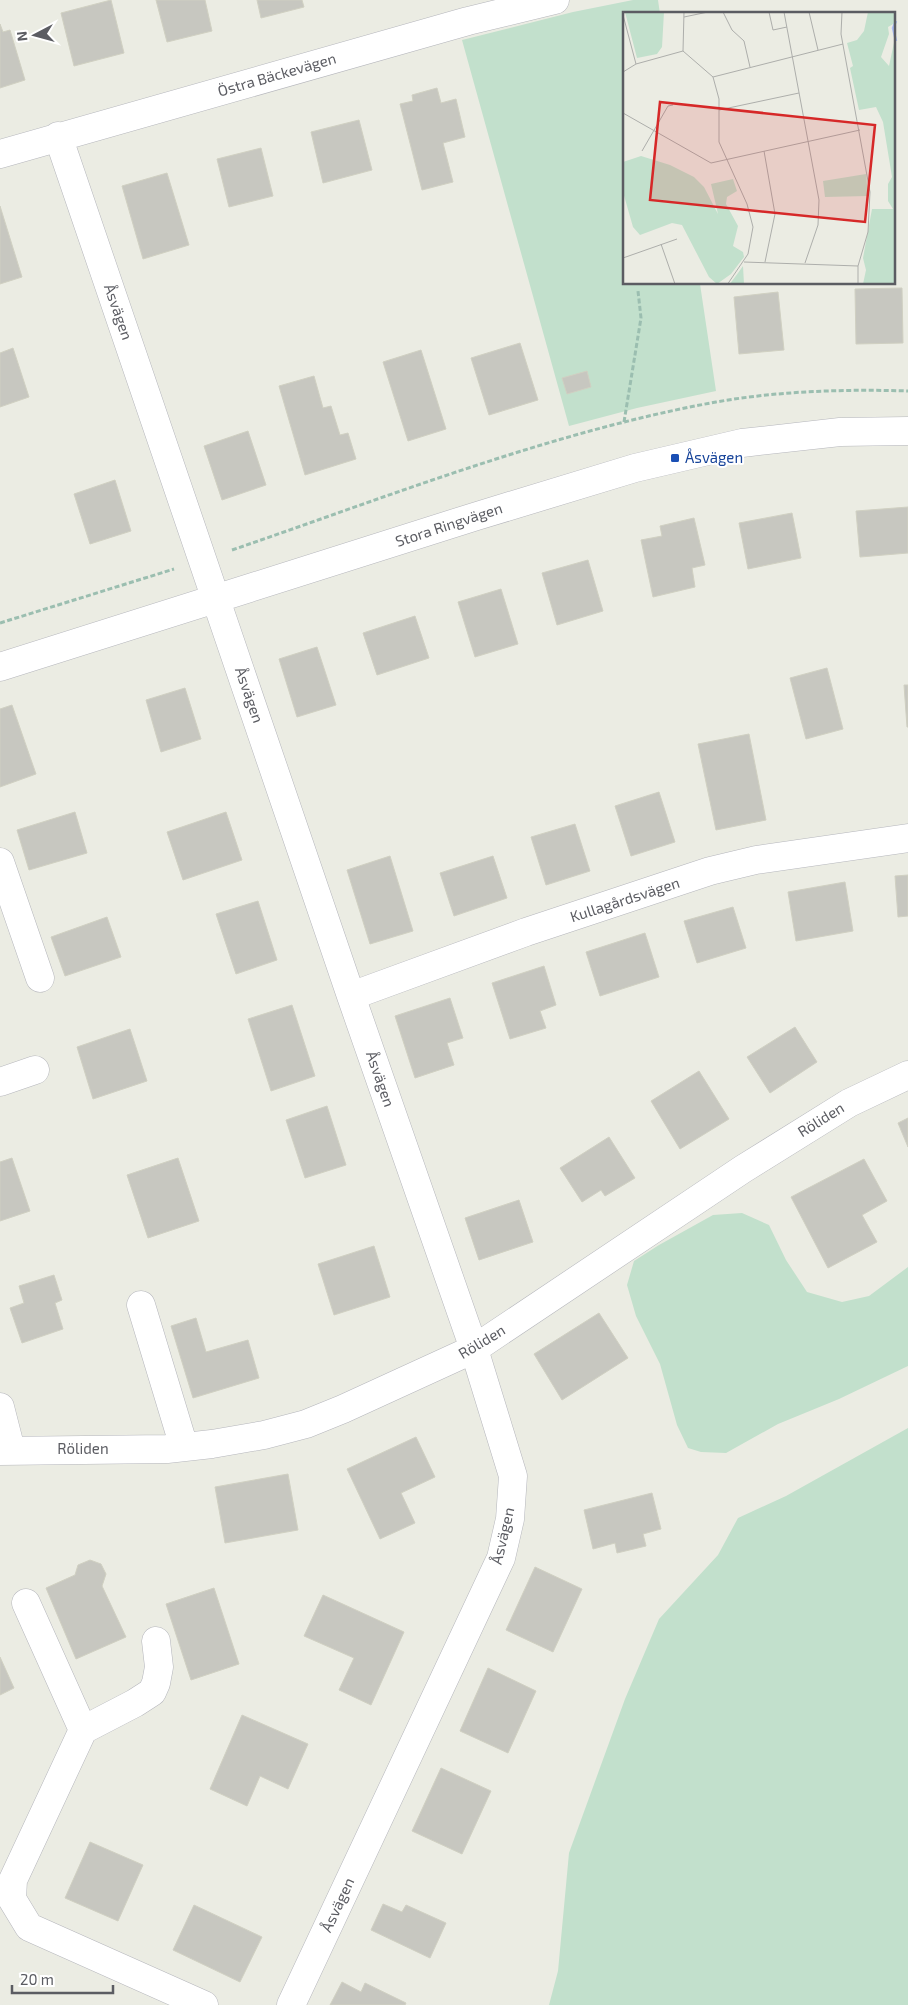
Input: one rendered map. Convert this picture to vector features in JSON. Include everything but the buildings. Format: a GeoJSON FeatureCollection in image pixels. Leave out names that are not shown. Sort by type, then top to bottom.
{"type":"FeatureCollection","features":[{"type":"Feature","properties":{"kind":"street","name":"Östra Bäckevägen"},"geometry":{"type":"LineString","coordinates":[[0,154],[468,21],[555,0]]}},
{"type":"Feature","properties":{"kind":"street","name":"Åsvägen"},"geometry":{"type":"LineString","coordinates":[[58,136],[351,996],[474,1350],[513,1476],[510,1519],[501,1558],[291,2005]]}},
{"type":"Feature","properties":{"kind":"street","name":"Stora Ringvägen"},"geometry":{"type":"LineString","coordinates":[[0,667],[217,600],[486,513],[635,468],[742,444],[840,432],[908,430]]}},
{"type":"Feature","properties":{"kind":"street","name":"Kullagårdsvägen"},"geometry":{"type":"LineString","coordinates":[[351,996],[526,932],[710,871],[756,860],[908,838]]}},
{"type":"Feature","properties":{"kind":"street"},"geometry":{"type":"LineString","coordinates":[[0,862],[40,978]]}},
{"type":"Feature","properties":{"kind":"street"},"geometry":{"type":"LineString","coordinates":[[0,1082],[36,1070]]}},
{"type":"Feature","properties":{"kind":"street","name":"Röliden"},"geometry":{"type":"LineString","coordinates":[[6,1450],[167,1449],[264,1435],[306,1424],[474,1350],[743,1169],[849,1103],[908,1075]]}},
{"type":"Feature","properties":{"kind":"street"},"geometry":{"type":"LineString","coordinates":[[141,1306],[184,1447]]}},
{"type":"Feature","properties":{"kind":"street"},"geometry":{"type":"LineString","coordinates":[[0,1407],[6,1450]]}},
{"type":"Feature","properties":{"kind":"street"},"geometry":{"type":"LineString","coordinates":[[26,1603],[83,1730]]}},
{"type":"Feature","properties":{"kind":"street"},"geometry":{"type":"LineString","coordinates":[[156,1641],[159,1667],[152,1692],[83,1730],[13,1880],[12,1899],[29,1927],[204,2005]]}},
{"type":"Feature","properties":{"kind":"path"},"geometry":{"type":"LineString","coordinates":[[624,422],[641,318],[638,291]]}},
{"type":"Feature","properties":{"kind":"path"},"geometry":{"type":"LineString","coordinates":[[0,623],[203,560],[540,445],[624,422],[717,402],[803,392],[908,391]]}},
{"type":"Feature","properties":{"kind":"green space"},"geometry":{"type":"Polygon","coordinates":[[[633,0],[658,0],[660,12],[623,12],[623,285],[700,285],[716,391],[637,408],[569,426],[462,40],[573,12],[633,0]]]}},
{"type":"Feature","properties":{"kind":"green space"},"geometry":{"type":"Polygon","coordinates":[[[742,1213],[769,1225],[786,1260],[807,1292],[842,1302],[869,1296],[908,1267],[908,1366],[839,1399],[778,1424],[726,1453],[701,1452],[688,1448],[677,1425],[660,1364],[636,1316],[627,1285],[634,1261],[659,1245],[713,1215],[742,1213]]]}},
{"type":"Feature","properties":{"kind":"green space"},"geometry":{"type":"Polygon","coordinates":[[[908,1428],[908,2005],[549,2005],[558,1971],[569,1853],[625,1699],[659,1619],[718,1555],[738,1518],[786,1496],[908,1428]]]}},
{"type":"Feature","properties":{"kind":"place","name":"Åsvägen"},"geometry":{"type":"Point","coordinates":[675,458]}}]}
